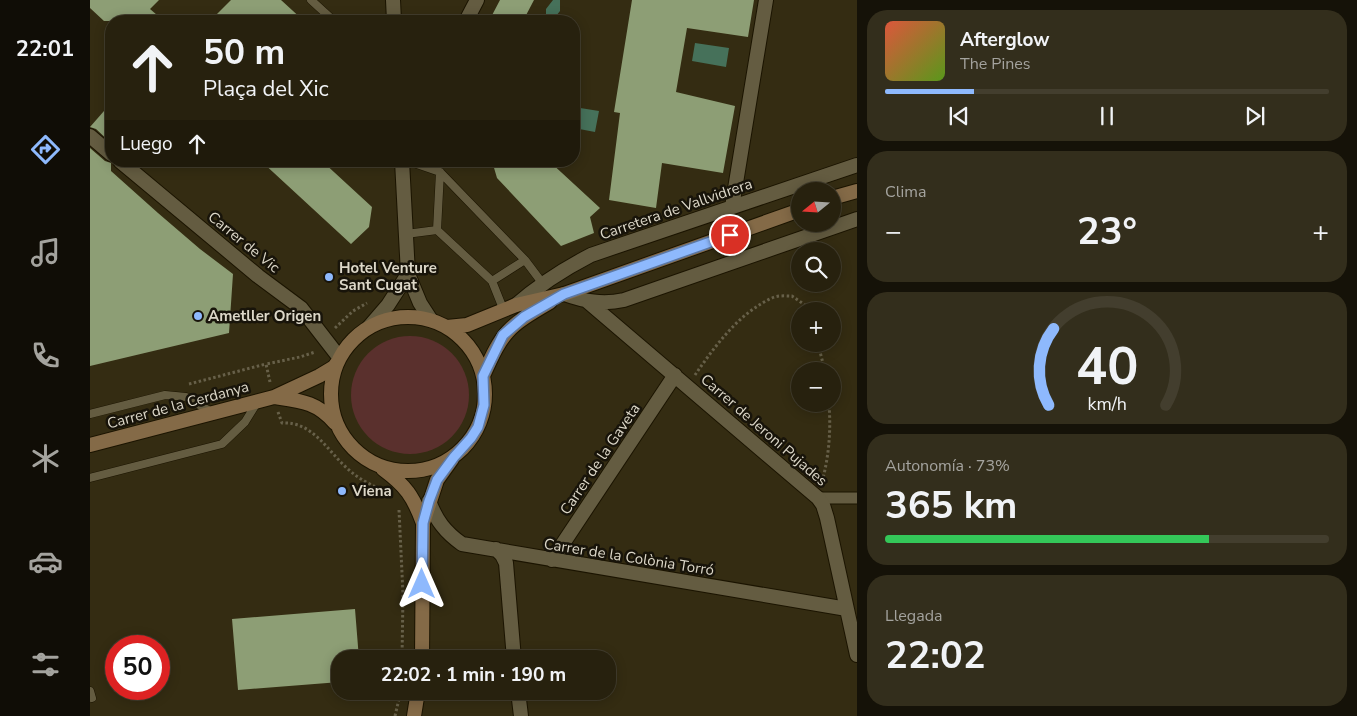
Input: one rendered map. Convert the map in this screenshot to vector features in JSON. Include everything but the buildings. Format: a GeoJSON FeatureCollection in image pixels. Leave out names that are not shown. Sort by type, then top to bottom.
{"type":"FeatureCollection","features":[{"type":"Feature","properties":{"kind":"main road"},"geometry":{"type":"LineString","coordinates":[[841,195],[857,191]]}},
{"type":"Feature","properties":{"kind":"main road","name":"Carretera de Vallvidrera"},"geometry":{"type":"LineString","coordinates":[[447,327],[467,325],[510,308],[564,294],[791,213]]}},
{"type":"Feature","properties":{"kind":"main road","name":"Carretera de Vallvidrera"},"geometry":{"type":"LineString","coordinates":[[483,376],[497,344],[511,326],[564,294]]}},
{"type":"Feature","properties":{"kind":"main road"},"geometry":{"type":"LineString","coordinates":[[422,650],[423,523],[437,480],[471,438],[480,421],[484,405],[483,376],[469,346],[447,327],[431,320],[409,317],[388,319],[369,327],[349,342],[338,360],[333,377],[332,406],[337,426],[349,445],[367,460],[400,481],[408,490],[423,523]]}},
{"type":"Feature","properties":{"kind":"main road","name":"Carrer de la Cerdanya"},"geometry":{"type":"LineString","coordinates":[[90,445],[274,397],[319,376],[334,367],[338,360]]}},
{"type":"Feature","properties":{"kind":"main road","name":"Carrer de la Cerdanya"},"geometry":{"type":"LineString","coordinates":[[274,397],[319,407],[337,426]]}},
{"type":"Feature","properties":{"kind":"main road"},"geometry":{"type":"LineString","coordinates":[[378,466],[406,471],[418,470],[438,465],[454,457]]}},
{"type":"Feature","properties":{"kind":"main road"},"geometry":{"type":"LineString","coordinates":[[414,716],[417,700]]}},
{"type":"Feature","properties":{"kind":"street"},"geometry":{"type":"LineString","coordinates":[[392,0],[393,15]]}},
{"type":"Feature","properties":{"kind":"street"},"geometry":{"type":"LineString","coordinates":[[469,15],[477,0]]}},
{"type":"Feature","properties":{"kind":"street"},"geometry":{"type":"LineString","coordinates":[[732,207],[766,0]]}},
{"type":"Feature","properties":{"kind":"street"},"geometry":{"type":"LineString","coordinates":[[90,136],[105,149]]}},
{"type":"Feature","properties":{"kind":"street","name":"Carretera de Vallvidrera"},"geometry":{"type":"LineString","coordinates":[[510,308],[567,267],[591,256],[857,166]]}},
{"type":"Feature","properties":{"kind":"street","name":"Carrer de Vic"},"geometry":{"type":"LineString","coordinates":[[127,167],[258,276],[302,308],[338,360]]}},
{"type":"Feature","properties":{"kind":"street"},"geometry":{"type":"LineString","coordinates":[[402,167],[408,274],[420,303],[431,320]]}},
{"type":"Feature","properties":{"kind":"street"},"geometry":{"type":"LineString","coordinates":[[564,294],[586,302],[612,303],[624,300],[857,219]]}},
{"type":"Feature","properties":{"kind":"street"},"geometry":{"type":"LineString","coordinates":[[369,327],[388,305],[408,274]]}},
{"type":"Feature","properties":{"kind":"street","name":"Carrer de Jeroni Pujades"},"geometry":{"type":"LineString","coordinates":[[586,302],[688,386],[818,498],[823,505],[827,518],[857,655]]}},
{"type":"Feature","properties":{"kind":"street","name":"Carrer de la Gaveta"},"geometry":{"type":"LineString","coordinates":[[552,560],[676,376]]}},
{"type":"Feature","properties":{"kind":"street"},"geometry":{"type":"LineString","coordinates":[[818,498],[857,498]]}},
{"type":"Feature","properties":{"kind":"street","name":"Carrer de la Colònia Torró"},"geometry":{"type":"LineString","coordinates":[[429,501],[437,521],[450,536],[462,544],[847,609]]}},
{"type":"Feature","properties":{"kind":"street"},"geometry":{"type":"LineString","coordinates":[[496,549],[506,563],[513,650]]}},
{"type":"Feature","properties":{"kind":"street"},"geometry":{"type":"LineString","coordinates":[[519,700],[521,716]]}},
{"type":"Feature","properties":{"kind":"lane"},"geometry":{"type":"LineString","coordinates":[[311,0],[327,15]]}},
{"type":"Feature","properties":{"kind":"lane"},"geometry":{"type":"LineString","coordinates":[[425,167],[440,172],[526,260],[543,284]]}},
{"type":"Feature","properties":{"kind":"lane"},"geometry":{"type":"LineString","coordinates":[[437,230],[440,172]]}},
{"type":"Feature","properties":{"kind":"lane"},"geometry":{"type":"LineString","coordinates":[[406,234],[437,230]]}},
{"type":"Feature","properties":{"kind":"lane"},"geometry":{"type":"LineString","coordinates":[[437,230],[492,281],[510,308]]}},
{"type":"Feature","properties":{"kind":"lane"},"geometry":{"type":"LineString","coordinates":[[492,281],[526,260]]}},
{"type":"Feature","properties":{"kind":"lane"},"geometry":{"type":"LineString","coordinates":[[90,414],[165,395],[186,397],[214,413]]}},
{"type":"Feature","properties":{"kind":"lane"},"geometry":{"type":"LineString","coordinates":[[90,478],[222,444],[246,422],[258,401]]}},
{"type":"Feature","properties":{"kind":"path"},"geometry":{"type":"LineString","coordinates":[[688,386],[715,345],[749,312],[774,297],[792,296],[801,302]]}},
{"type":"Feature","properties":{"kind":"path"},"geometry":{"type":"LineString","coordinates":[[274,397],[282,422],[292,422],[314,433],[350,471],[370,485],[385,491]]}},
{"type":"Feature","properties":{"kind":"path"},"geometry":{"type":"LineString","coordinates":[[818,498],[827,464],[829,412]]}},
{"type":"Feature","properties":{"kind":"path"},"geometry":{"type":"LineString","coordinates":[[396,504],[399,510],[403,594],[402,650]]}},
{"type":"Feature","properties":{"kind":"path"},"geometry":{"type":"LineString","coordinates":[[395,716],[399,700]]}},
{"type":"Feature","properties":{"kind":"shaded area"},"geometry":{"type":"Polygon","coordinates":[[[553,0],[560,0],[560,11],[557,15],[546,15],[546,9],[553,0]]]}},
{"type":"Feature","properties":{"kind":"shaded area"},"geometry":{"type":"Polygon","coordinates":[[[695,43],[729,48],[726,67],[692,61],[695,43]]]}},
{"type":"Feature","properties":{"kind":"shaded area"},"geometry":{"type":"Polygon","coordinates":[[[580,108],[599,111],[595,132],[580,129],[580,108]]]}},
{"type":"Feature","properties":{"kind":"shaded area"},"geometry":{"type":"Polygon","coordinates":[[[410,336],[433,341],[452,353],[464,372],[469,395],[464,418],[452,437],[433,449],[410,454],[387,449],[368,437],[356,418],[351,395],[356,372],[368,353],[387,341],[410,336]]]}},
{"type":"Feature","properties":{"kind":"place","name":"Hotel Venture Sant Cugat"},"geometry":{"type":"Point","coordinates":[329,277]}},
{"type":"Feature","properties":{"kind":"place","name":"Ametller Origen"},"geometry":{"type":"Point","coordinates":[198,316]}},
{"type":"Feature","properties":{"kind":"place","name":"Viena"},"geometry":{"type":"Point","coordinates":[342,491]}},
{"type":"Feature","properties":{"kind":"route"},"geometry":{"type":"LineString","coordinates":[[422,584],[423,523],[429,501],[437,480],[478,427],[484,405],[483,376],[503,335],[511,326],[524,317],[564,294],[730,235]]}}]}
